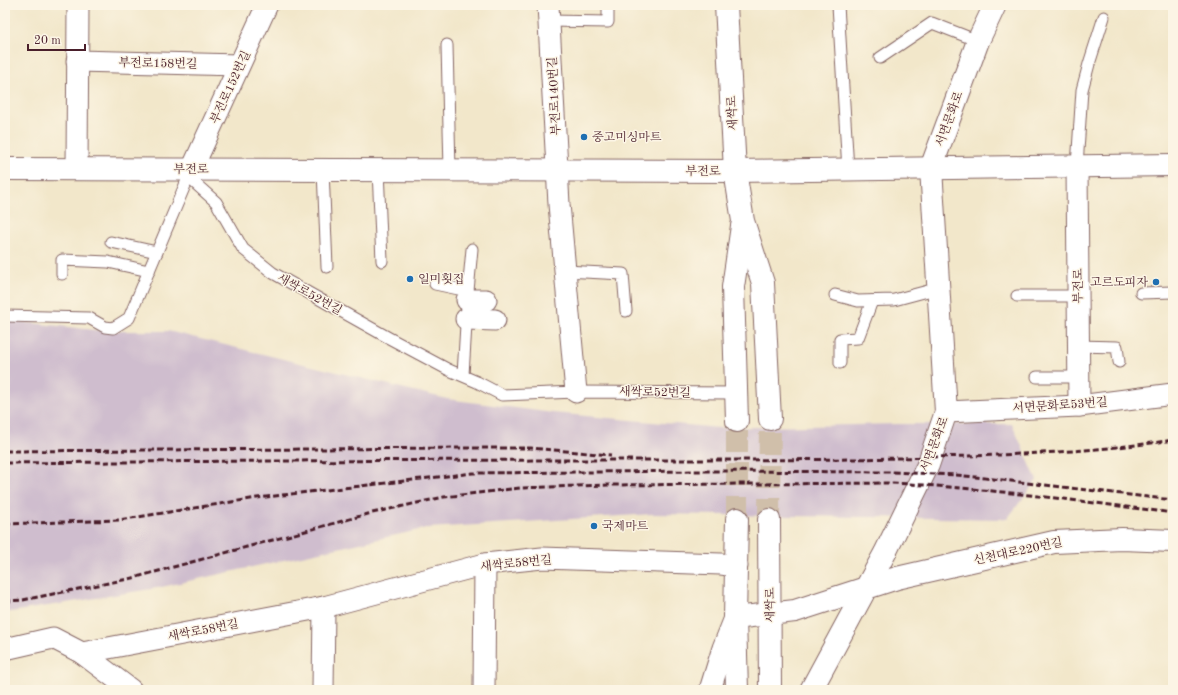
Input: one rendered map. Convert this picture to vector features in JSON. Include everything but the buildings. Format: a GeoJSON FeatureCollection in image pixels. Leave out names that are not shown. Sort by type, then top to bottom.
{"type":"FeatureCollection","features":[{"type":"Feature","properties":{"kind":"main road","name":"새싹로"},"geometry":{"type":"LineString","coordinates":[[726,5],[736,171],[743,220],[763,283],[770,419]]}},
{"type":"Feature","properties":{"kind":"main road","name":"서면문화로"},"geometry":{"type":"LineString","coordinates":[[811,690],[885,553],[928,465],[946,412],[931,168],[978,41],[995,5]]}},
{"type":"Feature","properties":{"kind":"main road","name":"부전로"},"geometry":{"type":"LineString","coordinates":[[5,169],[77,169],[190,173],[323,170],[736,171],[1173,165]]}},
{"type":"Feature","properties":{"kind":"main road","name":"새싹로"},"geometry":{"type":"LineString","coordinates":[[737,421],[733,287],[743,220]]}},
{"type":"Feature","properties":{"kind":"main road"},"geometry":{"type":"LineString","coordinates":[[737,520],[735,618],[737,690]]}},
{"type":"Feature","properties":{"kind":"main road","name":"새싹로"},"geometry":{"type":"LineString","coordinates":[[769,520],[770,690]]}},
{"type":"Feature","properties":{"kind":"main road","name":"신천대로220번길"},"geometry":{"type":"LineString","coordinates":[[866,588],[897,578],[1054,542],[1122,539],[1173,542]]}},
{"type":"Feature","properties":{"kind":"main road"},"geometry":{"type":"LineString","coordinates":[[735,618],[795,611],[866,588]]}},
{"type":"Feature","properties":{"kind":"street"},"geometry":{"type":"LineString","coordinates":[[77,169],[78,5]]}},
{"type":"Feature","properties":{"kind":"street","name":"부전로152번길"},"geometry":{"type":"LineString","coordinates":[[190,173],[267,5]]}},
{"type":"Feature","properties":{"kind":"street","name":"부전로140번길"},"geometry":{"type":"LineString","coordinates":[[549,13],[558,170]]}},
{"type":"Feature","properties":{"kind":"street","name":"부전로158번길"},"geometry":{"type":"LineString","coordinates":[[77,61],[240,66]]}},
{"type":"Feature","properties":{"kind":"street","name":"부전로"},"geometry":{"type":"LineString","coordinates":[[1076,166],[1079,406]]}},
{"type":"Feature","properties":{"kind":"street"},"geometry":{"type":"LineString","coordinates":[[558,170],[576,392]]}},
{"type":"Feature","properties":{"kind":"street"},"geometry":{"type":"LineString","coordinates":[[472,302],[495,320]]}},
{"type":"Feature","properties":{"kind":"street","name":"서면문화로53번길"},"geometry":{"type":"LineString","coordinates":[[946,412],[1079,406],[1173,394]]}},
{"type":"Feature","properties":{"kind":"street","name":"새싹로58번길"},"geometry":{"type":"LineString","coordinates":[[82,653],[324,607],[485,564],[542,558],[721,564],[737,566]]}},
{"type":"Feature","properties":{"kind":"street"},"geometry":{"type":"LineString","coordinates":[[484,690],[485,564]]}},
{"type":"Feature","properties":{"kind":"street"},"geometry":{"type":"LineString","coordinates":[[323,690],[324,607]]}},
{"type":"Feature","properties":{"kind":"street"},"geometry":{"type":"LineString","coordinates":[[710,690],[723,648],[735,618]]}},
{"type":"Feature","properties":{"kind":"street"},"geometry":{"type":"LineString","coordinates":[[5,649],[53,638],[82,653],[131,690]]}},
{"type":"Feature","properties":{"kind":"lane","name":"부전로140번길"},"geometry":{"type":"LineString","coordinates":[[549,13],[608,22],[608,5]]}},
{"type":"Feature","properties":{"kind":"lane"},"geometry":{"type":"LineString","coordinates":[[838,5],[848,170]]}},
{"type":"Feature","properties":{"kind":"lane","name":"부전로"},"geometry":{"type":"LineString","coordinates":[[1076,166],[1082,90],[1104,17]]}},
{"type":"Feature","properties":{"kind":"lane"},"geometry":{"type":"LineString","coordinates":[[880,58],[932,24],[978,41]]}},
{"type":"Feature","properties":{"kind":"lane"},"geometry":{"type":"LineString","coordinates":[[447,45],[450,170]]}},
{"type":"Feature","properties":{"kind":"lane"},"geometry":{"type":"LineString","coordinates":[[323,170],[327,267]]}},
{"type":"Feature","properties":{"kind":"lane"},"geometry":{"type":"LineString","coordinates":[[378,170],[382,261]]}},
{"type":"Feature","properties":{"kind":"lane"},"geometry":{"type":"LineString","coordinates":[[5,316],[89,318],[105,327],[113,328],[129,318],[190,173]]}},
{"type":"Feature","properties":{"kind":"lane","name":"새싹로52번길"},"geometry":{"type":"LineString","coordinates":[[190,173],[216,202],[243,249],[273,273],[389,338],[502,395],[576,392],[735,393]]}},
{"type":"Feature","properties":{"kind":"lane"},"geometry":{"type":"LineString","coordinates":[[111,242],[157,252]]}},
{"type":"Feature","properties":{"kind":"lane"},"geometry":{"type":"LineString","coordinates":[[463,375],[472,302],[472,249]]}},
{"type":"Feature","properties":{"kind":"lane"},"geometry":{"type":"LineString","coordinates":[[62,274],[62,260],[108,262],[149,271]]}},
{"type":"Feature","properties":{"kind":"lane"},"geometry":{"type":"LineString","coordinates":[[565,271],[623,274],[626,311]]}},
{"type":"Feature","properties":{"kind":"lane"},"geometry":{"type":"LineString","coordinates":[[436,284],[472,302]]}},
{"type":"Feature","properties":{"kind":"lane"},"geometry":{"type":"LineString","coordinates":[[835,295],[858,301],[894,300],[939,288]]}},
{"type":"Feature","properties":{"kind":"lane"},"geometry":{"type":"LineString","coordinates":[[1141,293],[1173,292]]}},
{"type":"Feature","properties":{"kind":"lane"},"geometry":{"type":"LineString","coordinates":[[1017,296],[1078,296]]}},
{"type":"Feature","properties":{"kind":"lane"},"geometry":{"type":"LineString","coordinates":[[840,363],[840,339],[858,338],[872,301]]}},
{"type":"Feature","properties":{"kind":"lane"},"geometry":{"type":"LineString","coordinates":[[1078,346],[1117,346],[1119,362]]}},
{"type":"Feature","properties":{"kind":"lane"},"geometry":{"type":"LineString","coordinates":[[1037,377],[1078,378]]}},
{"type":"Feature","properties":{"kind":"shaded area"},"geometry":{"type":"Polygon","coordinates":[[[5,320],[104,331],[168,331],[447,399],[553,413],[719,428],[898,424],[1012,424],[1037,480],[1007,519],[653,514],[428,528],[157,588],[5,613],[5,320]]]}},
{"type":"Feature","properties":{"kind":"tunnel"},"geometry":{"type":"LineString","coordinates":[[769,520],[770,419]]}},
{"type":"Feature","properties":{"kind":"tunnel"},"geometry":{"type":"LineString","coordinates":[[737,421],[737,519]]}},
{"type":"Feature","properties":{"kind":"railway"},"geometry":{"type":"LineString","coordinates":[[5,463],[866,459],[1053,452],[1173,440]]}},
{"type":"Feature","properties":{"kind":"railway"},"geometry":{"type":"LineString","coordinates":[[5,451],[531,448],[611,455]]}},
{"type":"Feature","properties":{"kind":"railway"},"geometry":{"type":"LineString","coordinates":[[5,524],[119,520],[257,498],[473,473],[705,471],[891,472],[956,475],[1173,500]]}},
{"type":"Feature","properties":{"kind":"railway"},"geometry":{"type":"LineString","coordinates":[[5,601],[23,600],[133,578],[368,514],[444,497],[520,488],[608,485],[892,483],[997,492],[1173,513]]}},
{"type":"Feature","properties":{"kind":"place","name":"중고미싱마트"},"geometry":{"type":"Point","coordinates":[584,137]}},
{"type":"Feature","properties":{"kind":"place","name":"일미횟집"},"geometry":{"type":"Point","coordinates":[410,279]}},
{"type":"Feature","properties":{"kind":"place","name":"고르도피자"},"geometry":{"type":"Point","coordinates":[1156,282]}},
{"type":"Feature","properties":{"kind":"place","name":"국제마트"},"geometry":{"type":"Point","coordinates":[594,526]}}]}
